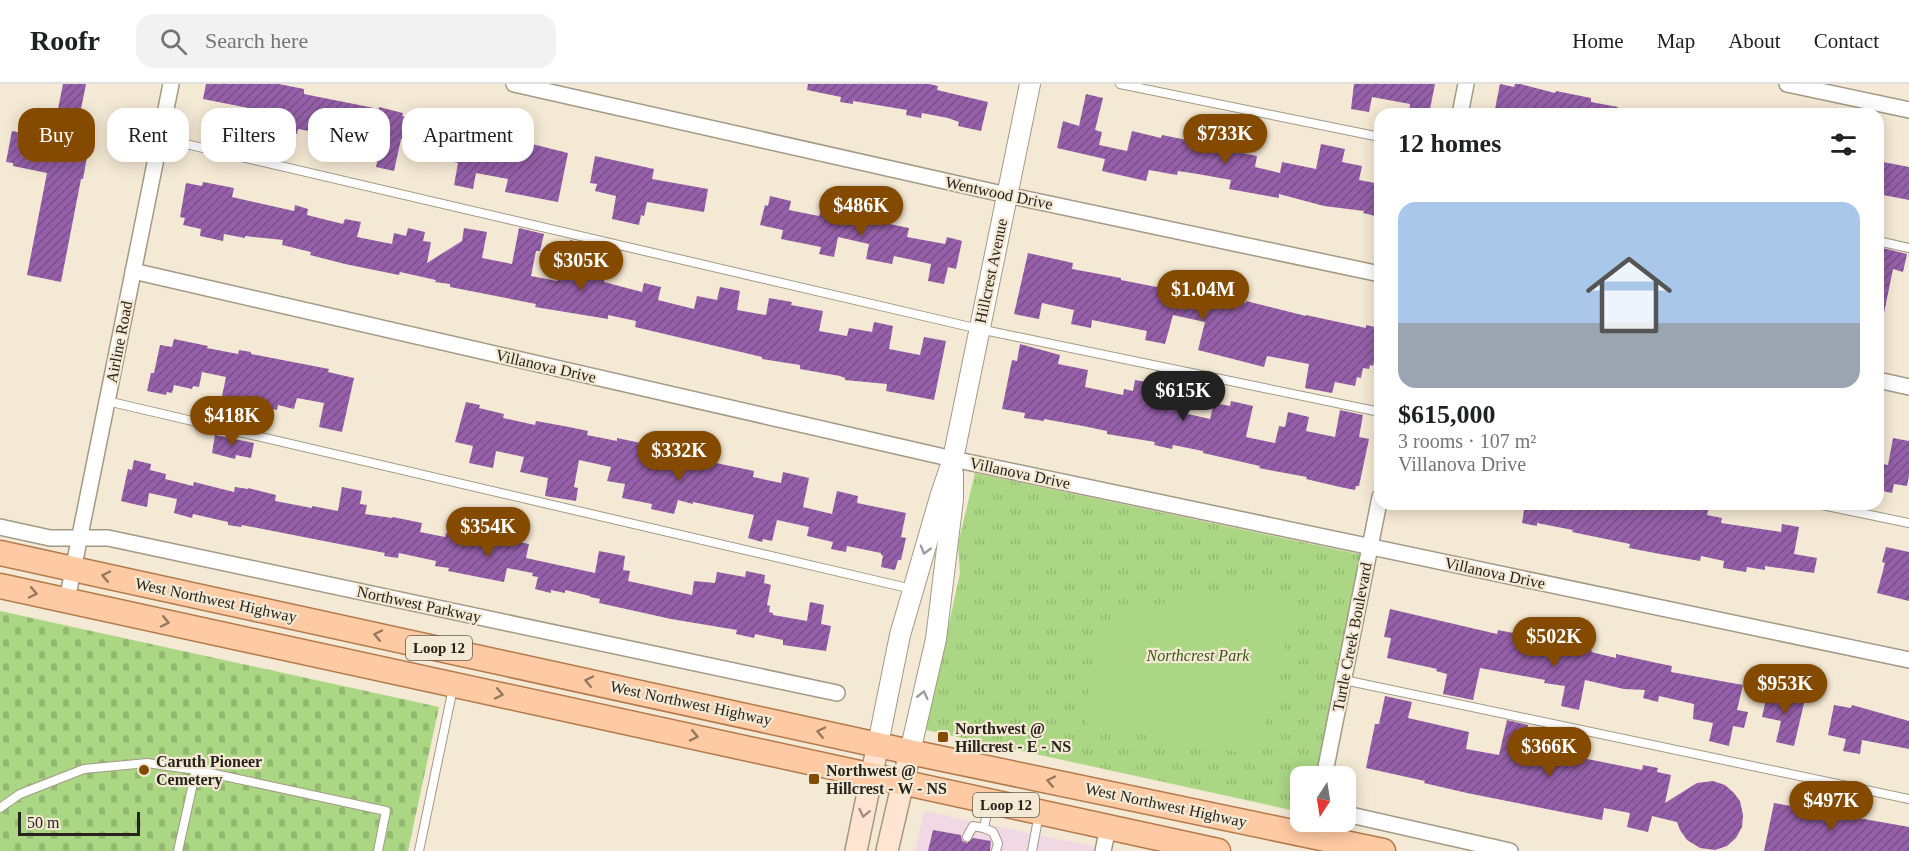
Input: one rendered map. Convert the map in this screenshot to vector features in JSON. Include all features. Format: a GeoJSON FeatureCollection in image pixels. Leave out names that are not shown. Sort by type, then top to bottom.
{"type":"FeatureCollection","features":[{"type":"Feature","properties":{"kind":"main road","name":"West Northwest Highway"},"geometry":{"type":"LineString","coordinates":[[0,553],[910,752],[1383,851]]}},
{"type":"Feature","properties":{"kind":"main road","name":"West Northwest Highway"},"geometry":{"type":"LineString","coordinates":[[0,586],[1040,812],[1105,839],[1218,851]]}},
{"type":"Feature","properties":{"kind":"main road"},"geometry":{"type":"LineString","coordinates":[[856,851],[878,744]]}},
{"type":"Feature","properties":{"kind":"main road"},"geometry":{"type":"LineString","coordinates":[[887,851],[910,752]]}},
{"type":"Feature","properties":{"kind":"street","name":"Airline Road"},"geometry":{"type":"LineString","coordinates":[[166,108],[171,84]]}},
{"type":"Feature","properties":{"kind":"street","name":"Wentwood Drive"},"geometry":{"type":"LineString","coordinates":[[514,84],[1007,195],[1374,273]]}},
{"type":"Feature","properties":{"kind":"street","name":"Hillcrest Avenue"},"geometry":{"type":"LineString","coordinates":[[878,744],[900,635],[940,494],[953,459],[1030,84]]}},
{"type":"Feature","properties":{"kind":"street"},"geometry":{"type":"LineString","coordinates":[[1461,108],[1466,84]]}},
{"type":"Feature","properties":{"kind":"street"},"geometry":{"type":"LineString","coordinates":[[1787,84],[1909,110]]}},
{"type":"Feature","properties":{"kind":"street","name":"Airline Road"},"geometry":{"type":"LineString","coordinates":[[67,600],[155,162]]}},
{"type":"Feature","properties":{"kind":"street","name":"Villanova Drive"},"geometry":{"type":"LineString","coordinates":[[133,271],[953,459],[1909,660]]}},
{"type":"Feature","properties":{"kind":"street"},"geometry":{"type":"LineString","coordinates":[[1884,381],[1909,387]]}},
{"type":"Feature","properties":{"kind":"street","name":"Hillcrest Avenue"},"geometry":{"type":"LineString","coordinates":[[910,752],[936,639],[953,499],[953,459]]}},
{"type":"Feature","properties":{"kind":"street","name":"Turtle Creek Boulevard"},"geometry":{"type":"LineString","coordinates":[[1326,766],[1377,510]]}},
{"type":"Feature","properties":{"kind":"street","name":"Northwest Parkway"},"geometry":{"type":"LineString","coordinates":[[0,527],[50,538],[108,538],[837,693]]}},
{"type":"Feature","properties":{"kind":"street"},"geometry":{"type":"LineString","coordinates":[[1356,816],[1510,851]]}},
{"type":"Feature","properties":{"kind":"lane"},"geometry":{"type":"LineString","coordinates":[[1120,84],[1374,136]]}},
{"type":"Feature","properties":{"kind":"lane"},"geometry":{"type":"LineString","coordinates":[[189,145],[979,329],[1374,411]]}},
{"type":"Feature","properties":{"kind":"lane"},"geometry":{"type":"LineString","coordinates":[[1884,242],[1909,248]]}},
{"type":"Feature","properties":{"kind":"lane"},"geometry":{"type":"LineString","coordinates":[[107,401],[914,589]]}},
{"type":"Feature","properties":{"kind":"lane"},"geometry":{"type":"LineString","coordinates":[[1846,510],[1909,523]]}},
{"type":"Feature","properties":{"kind":"lane"},"geometry":{"type":"LineString","coordinates":[[1344,680],[1909,799]]}},
{"type":"Feature","properties":{"kind":"lane"},"geometry":{"type":"LineString","coordinates":[[419,851],[454,684]]}},
{"type":"Feature","properties":{"kind":"lane"},"geometry":{"type":"LineString","coordinates":[[0,808],[20,794],[84,770],[147,763],[196,770],[386,811],[378,851]]}},
{"type":"Feature","properties":{"kind":"lane"},"geometry":{"type":"LineString","coordinates":[[178,851],[196,770]]}},
{"type":"Feature","properties":{"kind":"lane"},"geometry":{"type":"LineString","coordinates":[[984,828],[990,801]]}},
{"type":"Feature","properties":{"kind":"lane"},"geometry":{"type":"LineString","coordinates":[[1032,851],[1040,812]]}},
{"type":"Feature","properties":{"kind":"lane"},"geometry":{"type":"LineString","coordinates":[[967,837],[973,826],[993,832],[998,843],[996,851]]}},
{"type":"Feature","properties":{"kind":"shaded area"},"geometry":{"type":"Polygon","coordinates":[[[924,811],[1116,851],[915,851],[924,811]]]}},
{"type":"Feature","properties":{"kind":"green space","name":"Northcrest Park"},"geometry":{"type":"Polygon","coordinates":[[[975,473],[1363,555],[1320,766],[1290,766],[1290,810],[926,730],[960,573],[958,544],[975,473]]]}},
{"type":"Feature","properties":{"kind":"green space"},"geometry":{"type":"Polygon","coordinates":[[[1209,591],[1247,594],[1295,606],[1261,740],[1242,753],[1085,723],[1094,663],[1105,640],[1116,628],[1129,618],[1160,604],[1209,591]]]}},
{"type":"Feature","properties":{"kind":"green space"},"geometry":{"type":"Polygon","coordinates":[[[0,611],[439,707],[408,851],[0,851],[0,611]]]}},
{"type":"Feature","properties":{"kind":"building"},"geometry":{"type":"Polygon","coordinates":[[[63,84],[86,84],[81,108],[58,108],[63,84]]]}},
{"type":"Feature","properties":{"kind":"building"},"geometry":{"type":"Polygon","coordinates":[[[206,84],[279,84],[304,89],[304,94],[374,108],[308,108],[308,131],[298,129],[297,134],[296,108],[248,108],[203,99],[206,84]]]}},
{"type":"Feature","properties":{"kind":"building"},"geometry":{"type":"Polygon","coordinates":[[[808,84],[929,84],[938,86],[937,90],[988,102],[981,131],[958,126],[959,122],[948,118],[922,113],[921,118],[906,115],[907,110],[853,101],[853,104],[840,102],[841,97],[807,90],[808,84]]]}},
{"type":"Feature","properties":{"kind":"building"},"geometry":{"type":"Polygon","coordinates":[[[1354,84],[1435,84],[1430,108],[1410,108],[1410,104],[1372,97],[1369,112],[1351,109],[1354,84]]]}},
{"type":"Feature","properties":{"kind":"building"},"geometry":{"type":"Polygon","coordinates":[[[1500,84],[1514,87],[1515,84],[1520,84],[1555,93],[1556,91],[1591,98],[1591,102],[1618,107],[1618,108],[1495,108],[1500,84]]]}},
{"type":"Feature","properties":{"kind":"building"},"geometry":{"type":"Polygon","coordinates":[[[1086,94],[1103,98],[1095,130],[1102,132],[1099,145],[1127,151],[1132,131],[1161,138],[1162,135],[1212,145],[1216,127],[1240,132],[1237,152],[1257,156],[1255,167],[1280,173],[1282,162],[1316,169],[1321,144],[1345,149],[1342,162],[1362,166],[1359,180],[1374,183],[1374,216],[1363,213],[1364,211],[1324,206],[1279,194],[1279,198],[1229,189],[1231,180],[1198,174],[1178,171],[1177,175],[1149,170],[1146,181],[1102,171],[1105,159],[1057,148],[1063,121],[1079,126],[1086,94]]]}},
{"type":"Feature","properties":{"kind":"building"},"geometry":{"type":"Polygon","coordinates":[[[390,110],[402,113],[402,139],[394,171],[376,167],[377,162],[390,162],[390,110]]]}},
{"type":"Feature","properties":{"kind":"building"},"geometry":{"type":"Polygon","coordinates":[[[12,131],[18,132],[18,162],[86,162],[61,282],[27,275],[47,173],[13,166],[13,163],[6,162],[12,131]]]}},
{"type":"Feature","properties":{"kind":"building"},"geometry":{"type":"Polygon","coordinates":[[[534,144],[568,153],[558,202],[505,192],[508,179],[476,173],[473,189],[454,185],[458,163],[454,162],[534,162],[534,144]]]}},
{"type":"Feature","properties":{"kind":"building"},"geometry":{"type":"Polygon","coordinates":[[[595,156],[654,169],[652,179],[708,189],[704,212],[647,202],[639,225],[612,219],[616,196],[595,191],[597,184],[590,183],[595,156]]]}},
{"type":"Feature","properties":{"kind":"building"},"geometry":{"type":"Polygon","coordinates":[[[1884,162],[1909,167],[1909,200],[1884,195],[1884,162]]]}},
{"type":"Feature","properties":{"kind":"building"},"geometry":{"type":"Polygon","coordinates":[[[203,182],[234,188],[232,197],[294,211],[295,205],[308,209],[307,215],[343,224],[345,219],[361,222],[357,237],[392,244],[394,233],[406,236],[408,228],[425,232],[423,241],[431,242],[427,263],[462,241],[464,228],[487,232],[482,258],[512,264],[519,228],[544,234],[540,251],[536,251],[531,276],[557,281],[559,273],[562,273],[570,240],[594,246],[590,266],[607,269],[604,282],[642,292],[644,283],[661,287],[658,300],[694,309],[697,296],[717,300],[720,287],[740,291],[737,310],[766,315],[769,298],[823,311],[819,331],[847,336],[849,328],[872,332],[874,322],[893,326],[889,349],[920,355],[924,337],[946,341],[934,400],[886,391],[887,384],[845,380],[840,376],[800,369],[800,365],[762,359],[762,357],[635,327],[636,321],[608,315],[608,319],[535,307],[536,304],[450,287],[450,284],[435,282],[436,280],[345,264],[282,245],[283,240],[245,236],[245,238],[224,234],[223,241],[200,236],[201,229],[183,225],[185,218],[180,217],[186,183],[202,186],[203,182]]]}},
{"type":"Feature","properties":{"kind":"building"},"geometry":{"type":"Polygon","coordinates":[[[770,196],[791,201],[789,210],[819,216],[821,210],[909,228],[907,237],[945,244],[947,237],[962,241],[956,269],[948,267],[944,284],[928,281],[931,264],[894,256],[892,264],[866,259],[869,244],[838,237],[834,257],[819,254],[821,247],[781,239],[783,230],[760,225],[770,196]]]}},
{"type":"Feature","properties":{"kind":"building"},"geometry":{"type":"Polygon","coordinates":[[[1884,248],[1907,254],[1903,272],[1893,269],[1884,313],[1884,248]]]}},
{"type":"Feature","properties":{"kind":"building"},"geometry":{"type":"Polygon","coordinates":[[[1028,253],[1073,263],[1072,269],[1121,278],[1121,280],[1192,294],[1192,290],[1306,316],[1366,328],[1366,325],[1374,327],[1374,362],[1369,369],[1363,368],[1361,378],[1357,377],[1355,386],[1335,382],[1332,393],[1305,388],[1309,364],[1267,356],[1264,367],[1198,350],[1205,322],[1173,315],[1165,344],[1145,340],[1147,331],[1092,320],[1091,328],[1071,324],[1074,310],[1042,303],[1039,319],[1014,314],[1028,253]]]}},
{"type":"Feature","properties":{"kind":"building"},"geometry":{"type":"Polygon","coordinates":[[[174,339],[238,354],[239,350],[251,352],[251,354],[329,369],[328,372],[354,378],[342,432],[319,427],[324,403],[297,398],[294,409],[278,405],[277,410],[242,402],[241,404],[221,401],[226,377],[202,372],[199,387],[193,386],[192,389],[174,385],[172,393],[167,392],[166,395],[147,391],[151,373],[154,373],[160,345],[172,347],[174,339]]]}},
{"type":"Feature","properties":{"kind":"building"},"geometry":{"type":"Polygon","coordinates":[[[1020,344],[1060,355],[1058,364],[1088,370],[1085,387],[1123,395],[1124,389],[1133,391],[1135,380],[1158,384],[1155,398],[1181,404],[1179,412],[1210,419],[1214,403],[1230,406],[1231,401],[1253,406],[1246,437],[1275,443],[1279,426],[1285,427],[1288,412],[1309,417],[1306,431],[1335,437],[1340,410],[1363,415],[1359,437],[1369,439],[1359,486],[1356,486],[1355,490],[1340,487],[1306,479],[1307,477],[1259,468],[1260,466],[1203,453],[1203,451],[1173,445],[1172,449],[1154,445],[1155,442],[1107,434],[1107,431],[1044,419],[1044,421],[1024,418],[1025,413],[1002,409],[1012,360],[1017,361],[1020,344]]]}},
{"type":"Feature","properties":{"kind":"building"},"geometry":{"type":"Polygon","coordinates":[[[466,402],[480,405],[479,408],[504,414],[503,418],[535,425],[536,421],[569,427],[588,431],[587,435],[617,441],[617,438],[655,446],[702,460],[754,471],[753,477],[781,483],[783,472],[809,478],[803,507],[832,514],[837,491],[858,496],[857,503],[906,513],[901,537],[906,538],[901,560],[898,560],[895,570],[881,567],[883,555],[881,553],[847,546],[846,552],[831,549],[833,542],[807,536],[809,527],[777,520],[772,541],[763,539],[762,542],[748,538],[754,515],[693,502],[693,504],[678,500],[674,514],[651,509],[652,504],[622,498],[625,484],[607,481],[611,467],[579,460],[574,487],[578,488],[576,501],[545,496],[548,478],[520,472],[524,457],[496,451],[493,468],[469,463],[473,446],[455,442],[466,402]]]}},
{"type":"Feature","properties":{"kind":"building"},"geometry":{"type":"Polygon","coordinates":[[[215,435],[254,443],[251,458],[236,455],[235,459],[212,453],[215,435]]]}},
{"type":"Feature","properties":{"kind":"building"},"geometry":{"type":"Polygon","coordinates":[[[1893,438],[1909,441],[1907,486],[1894,484],[1892,493],[1884,491],[1884,464],[1888,465],[1893,438]]]}},
{"type":"Feature","properties":{"kind":"building"},"geometry":{"type":"Polygon","coordinates":[[[134,460],[151,464],[150,470],[166,474],[165,479],[193,486],[194,482],[234,492],[235,487],[248,488],[276,495],[275,501],[312,508],[312,506],[338,511],[342,487],[362,491],[360,504],[367,505],[365,514],[422,523],[420,532],[445,537],[446,533],[500,543],[501,535],[514,538],[514,541],[529,544],[526,558],[595,573],[599,551],[625,556],[623,570],[630,571],[628,581],[692,595],[694,581],[715,583],[717,572],[745,577],[746,571],[765,575],[764,583],[771,585],[767,605],[770,606],[769,612],[773,615],[807,621],[810,602],[824,605],[821,624],[831,626],[826,651],[783,645],[783,640],[755,634],[754,638],[736,634],[737,630],[671,619],[599,603],[600,599],[565,590],[565,593],[551,590],[551,593],[535,589],[538,577],[532,576],[533,573],[507,568],[504,582],[448,571],[449,568],[435,566],[436,561],[399,553],[398,558],[384,556],[385,553],[242,525],[241,527],[228,525],[228,522],[193,514],[192,518],[174,513],[177,499],[149,493],[147,507],[121,501],[128,469],[132,470],[134,460]]]}},
{"type":"Feature","properties":{"kind":"building"},"geometry":{"type":"Polygon","coordinates":[[[1524,510],[1708,510],[1707,515],[1722,518],[1721,523],[1781,532],[1782,524],[1799,527],[1794,554],[1817,558],[1814,573],[1765,566],[1765,570],[1747,567],[1746,572],[1723,568],[1724,561],[1701,556],[1700,561],[1660,554],[1629,548],[1630,544],[1572,532],[1573,530],[1537,523],[1537,526],[1522,523],[1524,510]]]}},
{"type":"Feature","properties":{"kind":"building"},"geometry":{"type":"Polygon","coordinates":[[[1886,547],[1909,552],[1909,601],[1877,593],[1885,563],[1882,562],[1886,547]]]}},
{"type":"Feature","properties":{"kind":"building"},"geometry":{"type":"Polygon","coordinates":[[[1390,609],[1497,634],[1498,630],[1538,638],[1537,642],[1592,650],[1591,652],[1616,658],[1616,654],[1672,666],[1671,672],[1743,685],[1737,710],[1748,712],[1744,728],[1733,726],[1729,746],[1709,741],[1713,723],[1693,719],[1694,704],[1659,696],[1658,702],[1643,698],[1645,690],[1624,689],[1585,680],[1579,710],[1561,706],[1565,686],[1480,668],[1473,700],[1443,694],[1447,674],[1436,671],[1437,669],[1387,658],[1391,638],[1384,637],[1390,609]]]}},
{"type":"Feature","properties":{"kind":"building"},"geometry":{"type":"Polygon","coordinates":[[[1768,690],[1805,699],[1794,746],[1776,742],[1781,721],[1762,717],[1768,690]]]}},
{"type":"Feature","properties":{"kind":"building"},"geometry":{"type":"Polygon","coordinates":[[[1385,696],[1412,702],[1408,718],[1469,732],[1466,749],[1499,755],[1507,720],[1528,725],[1523,746],[1642,770],[1643,765],[1658,768],[1657,772],[1671,775],[1665,803],[1697,783],[1713,781],[1725,785],[1740,801],[1743,815],[1742,827],[1736,838],[1727,846],[1715,850],[1700,848],[1687,840],[1677,822],[1652,816],[1648,832],[1627,827],[1630,813],[1604,808],[1602,820],[1467,793],[1366,768],[1375,724],[1379,724],[1385,696]]]}},
{"type":"Feature","properties":{"kind":"building"},"geometry":{"type":"Polygon","coordinates":[[[1834,705],[1851,708],[1852,705],[1909,721],[1909,749],[1862,740],[1860,754],[1843,751],[1846,739],[1828,735],[1834,705]]]}},
{"type":"Feature","properties":{"kind":"building"},"geometry":{"type":"Polygon","coordinates":[[[1774,803],[1909,827],[1909,851],[1764,851],[1774,803]]]}},
{"type":"Feature","properties":{"kind":"building"},"geometry":{"type":"Polygon","coordinates":[[[933,830],[961,835],[962,841],[967,843],[973,838],[991,841],[990,851],[928,851],[933,830]]]}},
{"type":"Feature","properties":{"kind":"place","name":"Northwest @ Hillcrest - E - NS"},"geometry":{"type":"Point","coordinates":[943,737]}},
{"type":"Feature","properties":{"kind":"place","name":"Caruth Pioneer Cemetery"},"geometry":{"type":"Point","coordinates":[144,770]}},
{"type":"Feature","properties":{"kind":"place","name":"Northwest @ Hillcrest - W - NS"},"geometry":{"type":"Point","coordinates":[814,779]}}]}
